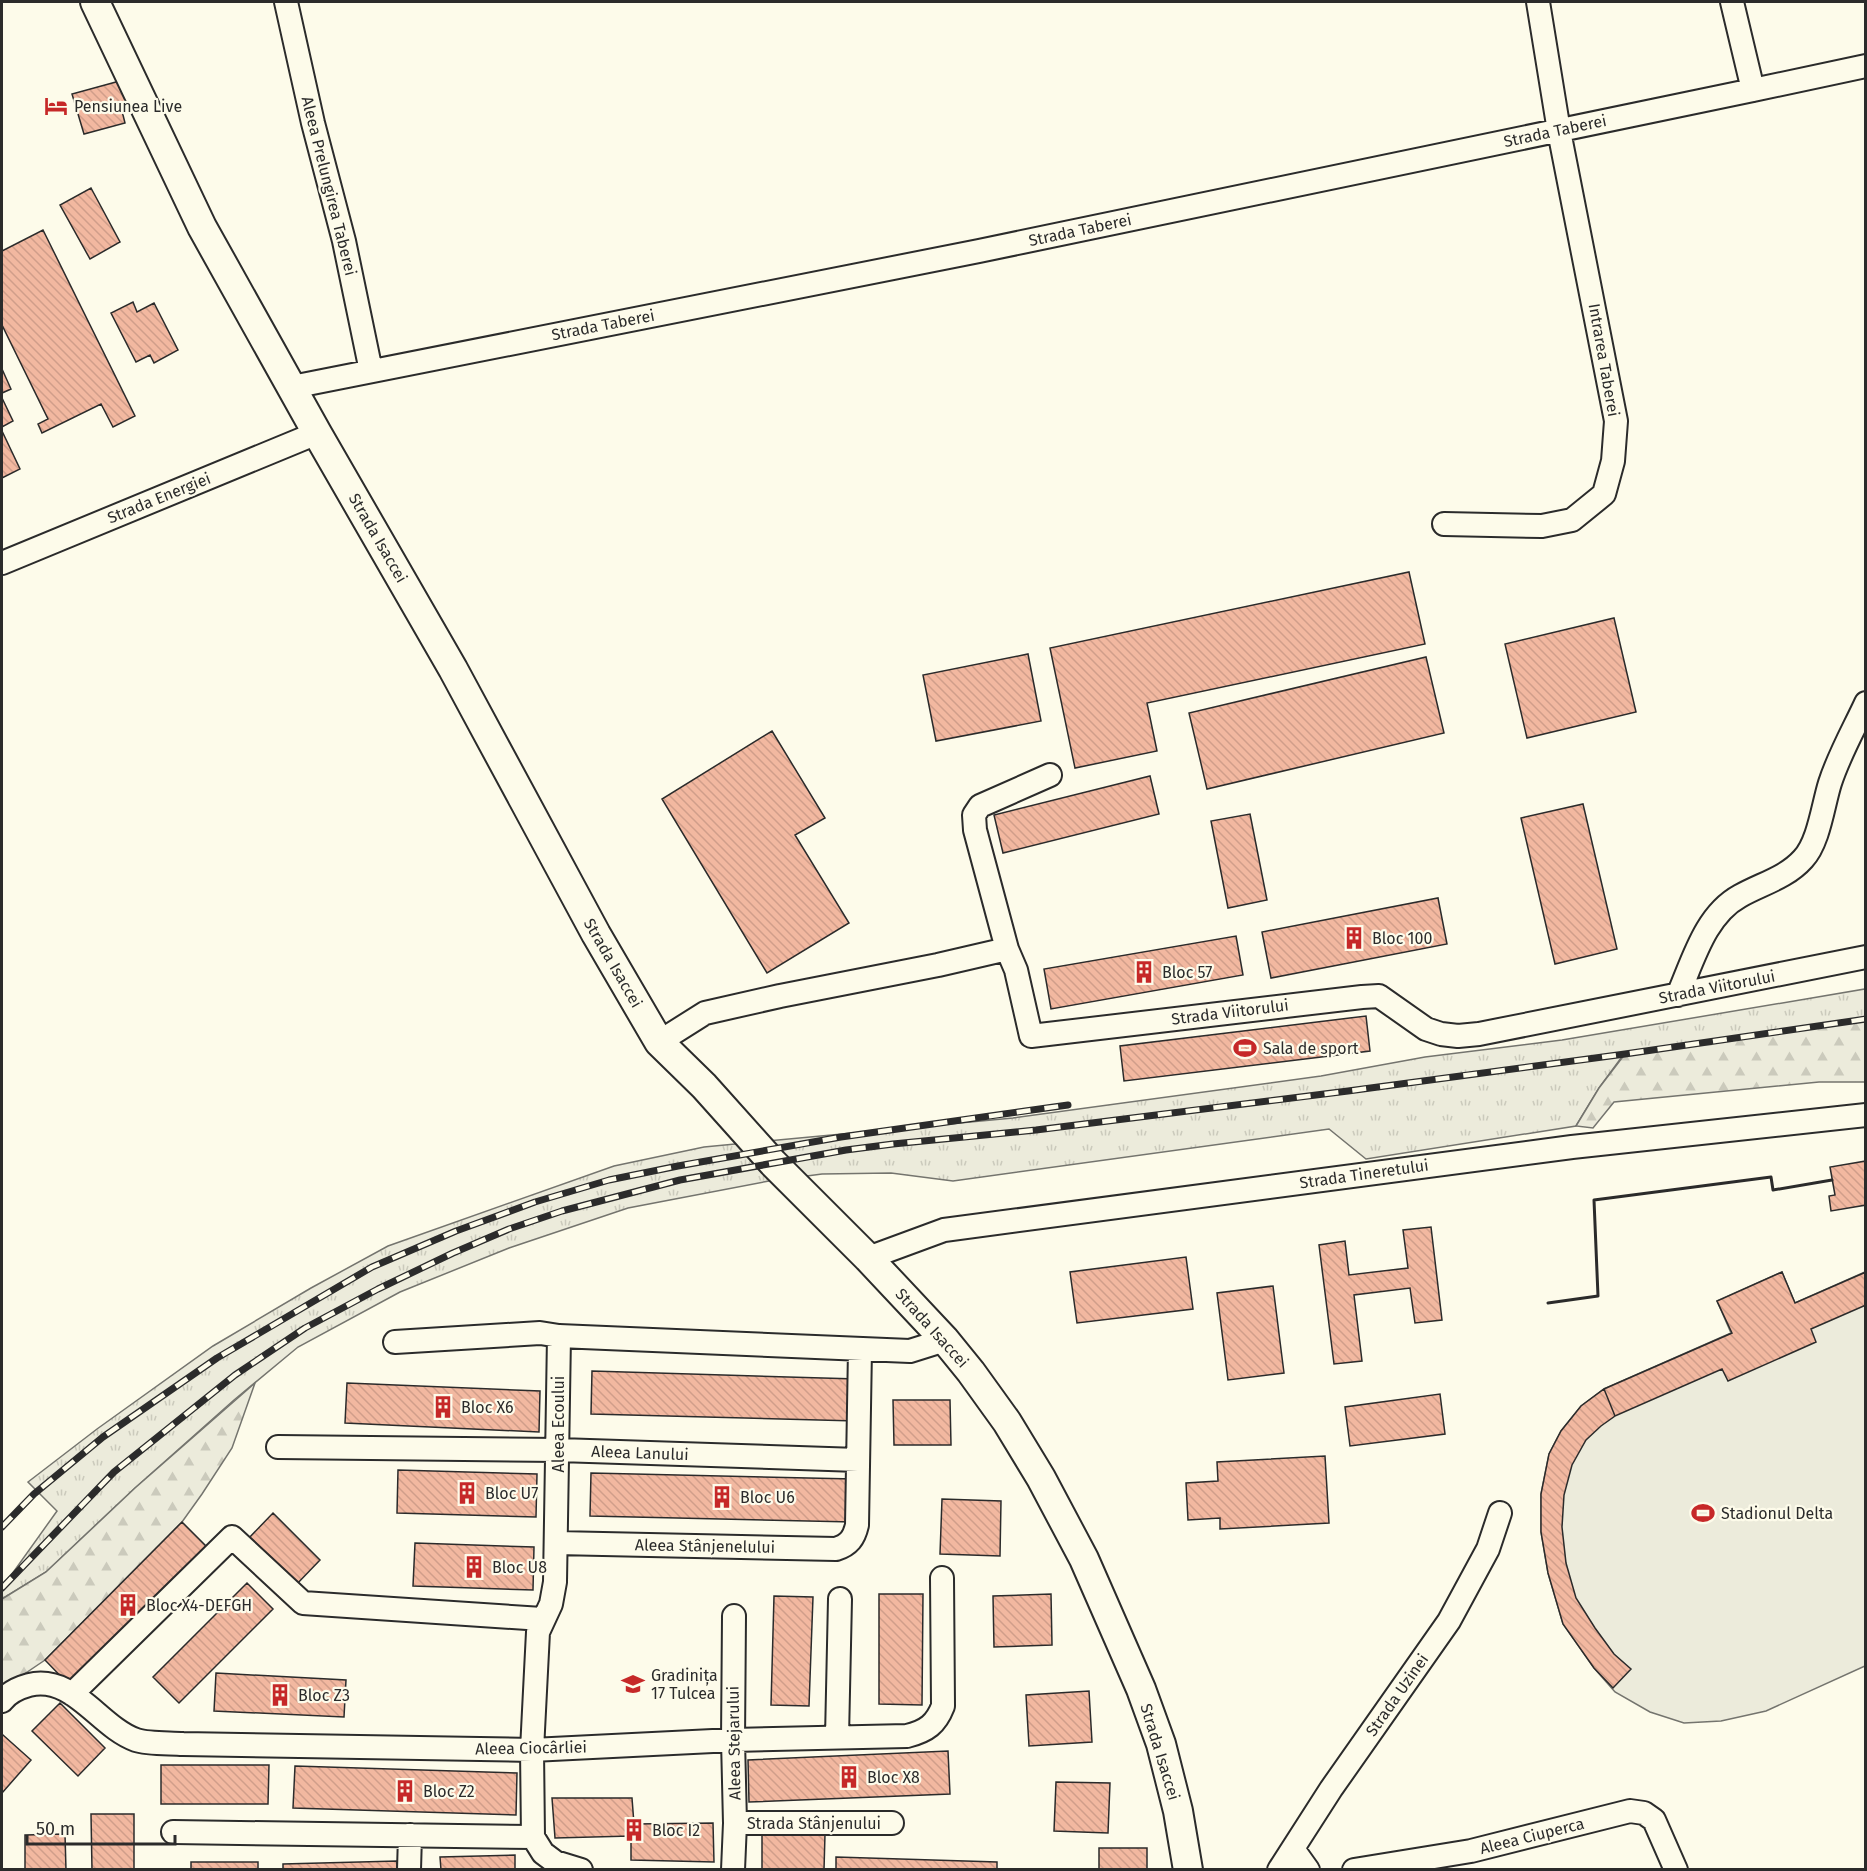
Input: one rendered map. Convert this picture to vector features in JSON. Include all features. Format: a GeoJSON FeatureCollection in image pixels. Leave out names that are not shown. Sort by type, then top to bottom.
{"type":"FeatureCollection","features":[{"type":"Feature","properties":{"kind":"main road","name":"Strada Isaccei"},"geometry":{"type":"LineString","coordinates":[[95,2],[202,227],[453,669],[596,934],[659,1042],[704,1086],[773,1163],[868,1258],[945,1340],[1007,1422],[1041,1478],[1084,1559],[1137,1679],[1161,1744],[1178,1811],[1188,1869]]}},
{"type":"Feature","properties":{"kind":"street","name":"Aleea Prelungirea Taberei"},"geometry":{"type":"LineString","coordinates":[[286,2],[313,123],[344,241],[371,371]]}},
{"type":"Feature","properties":{"kind":"street","name":"Intrarea Taberei"},"geometry":{"type":"LineString","coordinates":[[1444,524],[1542,526],[1572,520],[1604,494],[1613,461],[1616,421],[1559,131],[1538,2]]}},
{"type":"Feature","properties":{"kind":"street"},"geometry":{"type":"LineString","coordinates":[[1732,2],[1753,90]]}},
{"type":"Feature","properties":{"kind":"street","name":"Strada Taberei"},"geometry":{"type":"LineString","coordinates":[[292,387],[967,253],[1866,66]]}},
{"type":"Feature","properties":{"kind":"street","name":"Strada Energiei"},"geometry":{"type":"LineString","coordinates":[[2,563],[317,433]]}},
{"type":"Feature","properties":{"kind":"street"},"geometry":{"type":"LineString","coordinates":[[1678,995],[1705,933],[1722,910],[1738,897],[1786,874],[1804,859],[1811,847],[1831,781],[1866,703]]}},
{"type":"Feature","properties":{"kind":"street"},"geometry":{"type":"LineString","coordinates":[[659,1042],[705,1013],[1007,949],[975,830],[974,815],[980,806],[1050,775]]}},
{"type":"Feature","properties":{"kind":"street","name":"Strada Viitorului"},"geometry":{"type":"LineString","coordinates":[[1007,949],[1016,970],[1031,1036],[1379,996],[1426,1029],[1458,1036],[1479,1035],[1866,957]]}},
{"type":"Feature","properties":{"kind":"street","name":"Strada Tineretului"},"geometry":{"type":"LineString","coordinates":[[868,1258],[944,1230],[1572,1147],[1866,1115]]}},
{"type":"Feature","properties":{"kind":"street"},"geometry":{"type":"LineString","coordinates":[[395,1342],[540,1333],[559,1336],[910,1351],[945,1340]]}},
{"type":"Feature","properties":{"kind":"street","name":"Aleea Ecoului"},"geometry":{"type":"LineString","coordinates":[[533,1837],[532,1750],[538,1632],[542,1619],[551,1604],[555,1582],[559,1450],[559,1336]]}},
{"type":"Feature","properties":{"kind":"street"},"geometry":{"type":"LineString","coordinates":[[858,1460],[860,1349]]}},
{"type":"Feature","properties":{"kind":"street","name":"Aleea Lanului"},"geometry":{"type":"LineString","coordinates":[[278,1447],[559,1450],[858,1460]]}},
{"type":"Feature","properties":{"kind":"street","name":"Aleea Stânjenelului"},"geometry":{"type":"LineString","coordinates":[[557,1543],[836,1549],[845,1547],[855,1534],[857,1525],[858,1460]]}},
{"type":"Feature","properties":{"kind":"street","name":"Strada Uzinei"},"geometry":{"type":"LineString","coordinates":[[1279,1869],[1331,1789],[1449,1621],[1488,1549],[1500,1513]]}},
{"type":"Feature","properties":{"kind":"street"},"geometry":{"type":"LineString","coordinates":[[72,1694],[232,1537],[303,1603],[542,1619]]}},
{"type":"Feature","properties":{"kind":"street","name":"Aleea Ciocârliei"},"geometry":{"type":"LineString","coordinates":[[2,1701],[8,1693],[41,1682],[72,1694],[108,1724],[137,1740],[206,1745],[532,1750],[733,1740],[907,1736],[920,1732],[938,1718],[943,1706],[942,1578]]}},
{"type":"Feature","properties":{"kind":"street"},"geometry":{"type":"LineString","coordinates":[[837,1737],[840,1599]]}},
{"type":"Feature","properties":{"kind":"street","name":"Aleea Stejarului"},"geometry":{"type":"LineString","coordinates":[[733,1869],[735,1823],[734,1616]]}},
{"type":"Feature","properties":{"kind":"street","name":"Aleea Ciuperca"},"geometry":{"type":"LineString","coordinates":[[1354,1869],[1471,1851],[1630,1811],[1644,1813],[1654,1820],[1676,1869]]}},
{"type":"Feature","properties":{"kind":"street","name":"Strada Stânjenului"},"geometry":{"type":"LineString","coordinates":[[735,1823],[892,1823]]}},
{"type":"Feature","properties":{"kind":"street"},"geometry":{"type":"LineString","coordinates":[[173,1832],[533,1837],[543,1853],[555,1862],[581,1869]]}},
{"type":"Feature","properties":{"kind":"street"},"geometry":{"type":"LineString","coordinates":[[409,1869],[410,1835]]}},
{"type":"Feature","properties":{"kind":"street"},"geometry":{"type":"LineString","coordinates":[[1293,1848],[1308,1869]]}},
{"type":"Feature","properties":{"kind":"green space"},"geometry":{"type":"Polygon","coordinates":[[[1865,989],[1865,1019],[1624,1054],[1599,1088],[1576,1126],[1366,1159],[1329,1129],[953,1181],[891,1173],[822,1174],[769,1181],[628,1208],[509,1248],[400,1292],[298,1347],[135,1488],[46,1572],[2,1599],[2,1588],[57,1511],[28,1482],[97,1429],[213,1346],[388,1246],[614,1166],[704,1147],[1013,1118],[1321,1076],[1425,1057],[1562,1040],[1865,989]]]}},
{"type":"Feature","properties":{"kind":"green space"},"geometry":{"type":"Polygon","coordinates":[[[1865,1019],[1865,1082],[1819,1082],[1614,1102],[1593,1128],[1576,1126],[1599,1088],[1625,1054],[1865,1019]]]}},
{"type":"Feature","properties":{"kind":"green space","name":"Stadionul Delta"},"geometry":{"type":"Polygon","coordinates":[[[1782,1272],[1795,1303],[1865,1272],[1865,1666],[1766,1711],[1721,1721],[1684,1723],[1650,1712],[1615,1692],[1594,1668],[1563,1624],[1548,1573],[1541,1532],[1541,1494],[1549,1454],[1561,1431],[1581,1406],[1604,1389],[1731,1333],[1717,1301],[1782,1272]]]}},
{"type":"Feature","properties":{"kind":"green space"},"geometry":{"type":"Polygon","coordinates":[[[255,1383],[232,1448],[182,1522],[45,1660],[2,1689],[2,1599],[46,1572],[135,1488],[255,1383]]]}},
{"type":"Feature","properties":{"kind":"building"},"geometry":{"type":"Polygon","coordinates":[[[127,79],[134,103],[121,107],[125,123],[84,134],[72,94],[127,79]]]}},
{"type":"Feature","properties":{"kind":"building"},"geometry":{"type":"Polygon","coordinates":[[[91,188],[120,242],[90,259],[60,205],[91,188]]]}},
{"type":"Feature","properties":{"kind":"building"},"geometry":{"type":"Polygon","coordinates":[[[43,230],[135,416],[113,427],[101,404],[42,433],[38,424],[48,419],[2,325],[2,251],[43,230]]]}},
{"type":"Feature","properties":{"kind":"building"},"geometry":{"type":"Polygon","coordinates":[[[133,302],[137,312],[154,303],[178,350],[154,363],[150,355],[136,362],[111,313],[133,302]]]}},
{"type":"Feature","properties":{"kind":"building"},"geometry":{"type":"Polygon","coordinates":[[[2,369],[11,389],[2,393],[2,369]]]}},
{"type":"Feature","properties":{"kind":"building"},"geometry":{"type":"Polygon","coordinates":[[[2,398],[13,421],[2,427],[2,398]]]}},
{"type":"Feature","properties":{"kind":"building"},"geometry":{"type":"Polygon","coordinates":[[[2,431],[20,469],[2,478],[2,431]]]}},
{"type":"Feature","properties":{"kind":"building"},"geometry":{"type":"Polygon","coordinates":[[[1409,572],[1425,644],[1147,703],[1157,751],[1075,768],[1050,648],[1409,572]]]}},
{"type":"Feature","properties":{"kind":"building"},"geometry":{"type":"Polygon","coordinates":[[[1614,618],[1636,712],[1527,738],[1505,644],[1614,618]]]}},
{"type":"Feature","properties":{"kind":"building"},"geometry":{"type":"Polygon","coordinates":[[[1028,654],[1041,721],[936,741],[923,675],[1028,654]]]}},
{"type":"Feature","properties":{"kind":"building"},"geometry":{"type":"Polygon","coordinates":[[[1426,657],[1444,733],[1207,789],[1189,713],[1426,657]]]}},
{"type":"Feature","properties":{"kind":"building"},"geometry":{"type":"Polygon","coordinates":[[[772,731],[825,818],[795,835],[849,923],[767,973],[662,799],[772,731]]]}},
{"type":"Feature","properties":{"kind":"building"},"geometry":{"type":"Polygon","coordinates":[[[1150,776],[1159,814],[1003,853],[994,815],[1150,776]]]}},
{"type":"Feature","properties":{"kind":"building"},"geometry":{"type":"Polygon","coordinates":[[[1583,804],[1617,949],[1555,964],[1521,818],[1583,804]]]}},
{"type":"Feature","properties":{"kind":"building"},"geometry":{"type":"Polygon","coordinates":[[[1250,814],[1267,900],[1228,908],[1211,821],[1250,814]]]}},
{"type":"Feature","properties":{"kind":"building","name":"Bloc 100"},"geometry":{"type":"Polygon","coordinates":[[[1438,898],[1447,944],[1271,978],[1262,932],[1438,898]]]}},
{"type":"Feature","properties":{"kind":"building","name":"Bloc 57"},"geometry":{"type":"Polygon","coordinates":[[[1236,936],[1243,975],[1051,1009],[1044,969],[1236,936]]]}},
{"type":"Feature","properties":{"kind":"building","name":"Sala de sport"},"geometry":{"type":"Polygon","coordinates":[[[1366,1016],[1370,1051],[1124,1081],[1120,1046],[1366,1016]]]}},
{"type":"Feature","properties":{"kind":"building"},"geometry":{"type":"Polygon","coordinates":[[[1866,1161],[1866,1205],[1831,1211],[1829,1196],[1835,1195],[1830,1167],[1866,1161]]]}},
{"type":"Feature","properties":{"kind":"building"},"geometry":{"type":"Polygon","coordinates":[[[1431,1227],[1442,1320],[1415,1323],[1410,1288],[1354,1295],[1362,1361],[1334,1364],[1319,1245],[1345,1241],[1349,1275],[1408,1268],[1403,1230],[1431,1227]]]}},
{"type":"Feature","properties":{"kind":"building"},"geometry":{"type":"Polygon","coordinates":[[[1186,1257],[1193,1309],[1077,1323],[1070,1272],[1186,1257]]]}},
{"type":"Feature","properties":{"kind":"building"},"geometry":{"type":"Polygon","coordinates":[[[1782,1272],[1795,1303],[1866,1272],[1866,1305],[1811,1329],[1816,1342],[1728,1381],[1722,1369],[1615,1416],[1604,1389],[1732,1333],[1717,1301],[1782,1272]]]}},
{"type":"Feature","properties":{"kind":"building"},"geometry":{"type":"Polygon","coordinates":[[[1273,1286],[1284,1373],[1228,1380],[1217,1293],[1273,1286]]]}},
{"type":"Feature","properties":{"kind":"building"},"geometry":{"type":"Polygon","coordinates":[[[592,1371],[857,1379],[856,1421],[591,1414],[592,1371]]]}},
{"type":"Feature","properties":{"kind":"building","name":"Bloc X6"},"geometry":{"type":"Polygon","coordinates":[[[347,1383],[540,1391],[539,1432],[345,1423],[347,1383]]]}},
{"type":"Feature","properties":{"kind":"building"},"geometry":{"type":"Polygon","coordinates":[[[1604,1389],[1615,1416],[1586,1440],[1572,1465],[1564,1495],[1562,1527],[1566,1563],[1576,1598],[1614,1654],[1631,1669],[1613,1688],[1594,1668],[1563,1624],[1548,1573],[1541,1532],[1541,1494],[1549,1454],[1561,1431],[1581,1406],[1604,1389]]]}},
{"type":"Feature","properties":{"kind":"building"},"geometry":{"type":"Polygon","coordinates":[[[1440,1394],[1445,1434],[1350,1446],[1345,1407],[1440,1394]]]}},
{"type":"Feature","properties":{"kind":"building"},"geometry":{"type":"Polygon","coordinates":[[[893,1400],[950,1400],[951,1445],[894,1445],[893,1400]]]}},
{"type":"Feature","properties":{"kind":"building"},"geometry":{"type":"Polygon","coordinates":[[[1325,1456],[1329,1523],[1220,1529],[1220,1518],[1188,1520],[1186,1483],[1218,1481],[1217,1462],[1325,1456]]]}},
{"type":"Feature","properties":{"kind":"building","name":"Bloc U7"},"geometry":{"type":"Polygon","coordinates":[[[398,1470],[537,1474],[536,1517],[397,1513],[398,1470]]]}},
{"type":"Feature","properties":{"kind":"building","name":"Bloc U6"},"geometry":{"type":"Polygon","coordinates":[[[591,1473],[854,1479],[853,1522],[590,1516],[591,1473]]]}},
{"type":"Feature","properties":{"kind":"building"},"geometry":{"type":"Polygon","coordinates":[[[942,1499],[1001,1501],[1000,1556],[940,1554],[942,1499]]]}},
{"type":"Feature","properties":{"kind":"building"},"geometry":{"type":"Polygon","coordinates":[[[273,1513],[320,1560],[295,1586],[248,1539],[273,1513]]]}},
{"type":"Feature","properties":{"kind":"building","name":"Bloc X4-DEFGH"},"geometry":{"type":"Polygon","coordinates":[[[182,1522],[211,1551],[73,1689],[45,1660],[182,1522]]]}},
{"type":"Feature","properties":{"kind":"building","name":"Bloc U8"},"geometry":{"type":"Polygon","coordinates":[[[415,1543],[534,1547],[533,1590],[413,1586],[415,1543]]]}},
{"type":"Feature","properties":{"kind":"building"},"geometry":{"type":"Polygon","coordinates":[[[247,1583],[273,1609],[179,1703],[153,1677],[247,1583]]]}},
{"type":"Feature","properties":{"kind":"building"},"geometry":{"type":"Polygon","coordinates":[[[879,1594],[923,1594],[922,1705],[879,1704],[879,1594]]]}},
{"type":"Feature","properties":{"kind":"building"},"geometry":{"type":"Polygon","coordinates":[[[1051,1594],[1052,1645],[994,1647],[993,1596],[1051,1594]]]}},
{"type":"Feature","properties":{"kind":"building"},"geometry":{"type":"Polygon","coordinates":[[[774,1596],[813,1597],[809,1706],[771,1705],[774,1596]]]}},
{"type":"Feature","properties":{"kind":"building","name":"Bloc Z3"},"geometry":{"type":"Polygon","coordinates":[[[216,1673],[346,1680],[344,1717],[214,1711],[216,1673]]]}},
{"type":"Feature","properties":{"kind":"building"},"geometry":{"type":"Polygon","coordinates":[[[1089,1691],[1092,1742],[1029,1746],[1026,1695],[1089,1691]]]}},
{"type":"Feature","properties":{"kind":"building"},"geometry":{"type":"Polygon","coordinates":[[[60,1703],[105,1748],[78,1776],[32,1731],[60,1703]]]}},
{"type":"Feature","properties":{"kind":"building"},"geometry":{"type":"Polygon","coordinates":[[[2,1736],[31,1760],[2,1793],[2,1736]]]}},
{"type":"Feature","properties":{"kind":"building","name":"Bloc X8"},"geometry":{"type":"Polygon","coordinates":[[[948,1751],[950,1794],[749,1802],[748,1760],[948,1751]]]}},
{"type":"Feature","properties":{"kind":"building"},"geometry":{"type":"Polygon","coordinates":[[[161,1765],[269,1765],[268,1804],[161,1804],[161,1765]]]}},
{"type":"Feature","properties":{"kind":"building","name":"Bloc Z2"},"geometry":{"type":"Polygon","coordinates":[[[295,1766],[517,1773],[516,1815],[293,1808],[295,1766]]]}},
{"type":"Feature","properties":{"kind":"building"},"geometry":{"type":"Polygon","coordinates":[[[1056,1782],[1110,1783],[1108,1833],[1054,1831],[1056,1782]]]}},
{"type":"Feature","properties":{"kind":"building","name":"Bloc I2"},"geometry":{"type":"Polygon","coordinates":[[[552,1798],[632,1798],[634,1824],[713,1823],[714,1862],[631,1860],[631,1836],[555,1838],[552,1798]]]}},
{"type":"Feature","properties":{"kind":"building"},"geometry":{"type":"Polygon","coordinates":[[[91,1814],[134,1814],[134,1870],[92,1870],[91,1814]]]}},
{"type":"Feature","properties":{"kind":"building"},"geometry":{"type":"Polygon","coordinates":[[[762,1833],[825,1834],[824,1870],[762,1870],[762,1833]]]}},
{"type":"Feature","properties":{"kind":"building"},"geometry":{"type":"Polygon","coordinates":[[[65,1834],[66,1870],[25,1870],[25,1835],[65,1834]]]}},
{"type":"Feature","properties":{"kind":"building"},"geometry":{"type":"Polygon","coordinates":[[[1099,1848],[1147,1848],[1147,1870],[1099,1870],[1099,1848]]]}},
{"type":"Feature","properties":{"kind":"building"},"geometry":{"type":"Polygon","coordinates":[[[515,1855],[515,1870],[441,1870],[440,1857],[515,1855]]]}},
{"type":"Feature","properties":{"kind":"building"},"geometry":{"type":"Polygon","coordinates":[[[836,1857],[997,1862],[997,1870],[836,1870],[836,1857]]]}},
{"type":"Feature","properties":{"kind":"building"},"geometry":{"type":"Polygon","coordinates":[[[397,1861],[397,1870],[283,1870],[283,1864],[397,1861]]]}},
{"type":"Feature","properties":{"kind":"building"},"geometry":{"type":"Polygon","coordinates":[[[191,1862],[258,1862],[258,1870],[191,1870],[191,1862]]]}},
{"type":"Feature","properties":{"kind":"railway"},"geometry":{"type":"LineString","coordinates":[[2,1588],[114,1472],[235,1375],[305,1328],[378,1289],[509,1229],[562,1211],[680,1180],[846,1150],[1036,1130],[1348,1091],[1866,1019]]}},
{"type":"Feature","properties":{"kind":"railway"},"geometry":{"type":"LineString","coordinates":[[2,1527],[34,1494],[103,1437],[217,1358],[372,1267],[456,1231],[535,1202],[609,1180],[841,1137],[1068,1105]]}},
{"type":"Feature","properties":{"kind":"wall"},"geometry":{"type":"LineString","coordinates":[[1548,1303],[1598,1296],[1594,1200],[1771,1177],[1773,1190],[1832,1180]]}},
{"type":"Feature","properties":{"kind":"place","name":"Pensiunea Live"},"geometry":{"type":"Point","coordinates":[56,106]}},
{"type":"Feature","properties":{"kind":"place","name":"Bloc 100"},"geometry":{"type":"Point","coordinates":[1354,938]}},
{"type":"Feature","properties":{"kind":"place","name":"Bloc 57"},"geometry":{"type":"Point","coordinates":[1144,972]}},
{"type":"Feature","properties":{"kind":"place","name":"Sala de sport"},"geometry":{"type":"Point","coordinates":[1245,1048]}},
{"type":"Feature","properties":{"kind":"place","name":"Bloc X6"},"geometry":{"type":"Point","coordinates":[443,1407]}},
{"type":"Feature","properties":{"kind":"place","name":"Bloc U7"},"geometry":{"type":"Point","coordinates":[467,1493]}},
{"type":"Feature","properties":{"kind":"place","name":"Bloc U6"},"geometry":{"type":"Point","coordinates":[722,1497]}},
{"type":"Feature","properties":{"kind":"place","name":"Stadionul Delta"},"geometry":{"type":"Point","coordinates":[1703,1513]}},
{"type":"Feature","properties":{"kind":"place","name":"Bloc U8"},"geometry":{"type":"Point","coordinates":[474,1567]}},
{"type":"Feature","properties":{"kind":"place","name":"Bloc X4-DEFGH"},"geometry":{"type":"Point","coordinates":[128,1605]}},
{"type":"Feature","properties":{"kind":"place","name":"Gradinița 17 Tulcea"},"geometry":{"type":"Point","coordinates":[633,1684]}},
{"type":"Feature","properties":{"kind":"place","name":"Bloc Z3"},"geometry":{"type":"Point","coordinates":[280,1695]}},
{"type":"Feature","properties":{"kind":"place","name":"Bloc X8"},"geometry":{"type":"Point","coordinates":[849,1777]}},
{"type":"Feature","properties":{"kind":"place","name":"Bloc Z2"},"geometry":{"type":"Point","coordinates":[405,1791]}},
{"type":"Feature","properties":{"kind":"place","name":"Bloc I2"},"geometry":{"type":"Point","coordinates":[634,1830]}}]}
